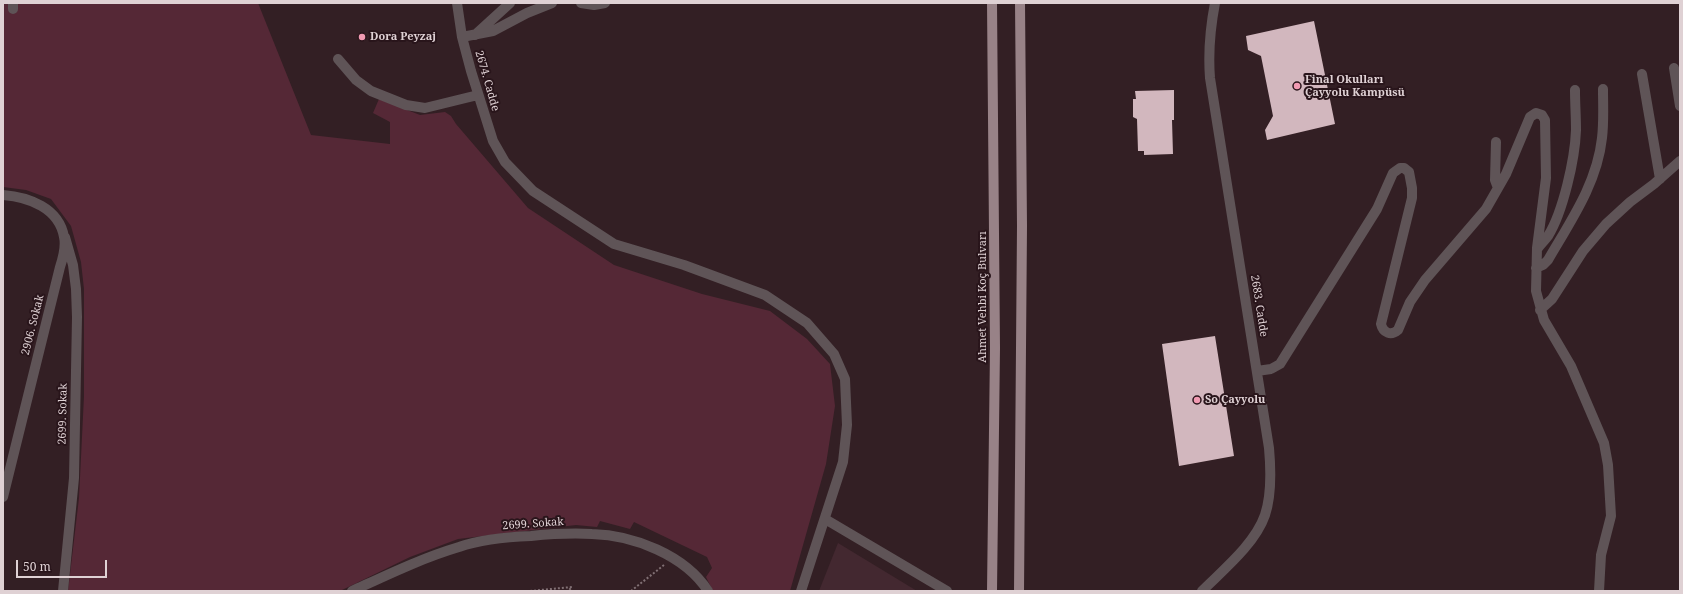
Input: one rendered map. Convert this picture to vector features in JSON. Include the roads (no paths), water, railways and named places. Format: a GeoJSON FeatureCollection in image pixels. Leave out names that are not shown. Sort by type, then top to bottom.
{"type":"FeatureCollection","features":[{"type":"Feature","properties":{"kind":"main road","name":"Ahmet Vehbi Koç Bulvarı"},"geometry":{"type":"LineString","coordinates":[[992,3],[995,340],[992,591]]}},
{"type":"Feature","properties":{"kind":"main road"},"geometry":{"type":"LineString","coordinates":[[1019,591],[1022,226],[1020,3]]}},
{"type":"Feature","properties":{"kind":"street","name":"2674. Cadde"},"geometry":{"type":"LineString","coordinates":[[458,3],[462,37],[478,95],[493,141],[505,162],[533,191],[614,244],[684,265],[765,295],[807,322],[834,354],[845,379],[847,425],[843,462],[801,591]]}},
{"type":"Feature","properties":{"kind":"street"},"geometry":{"type":"LineString","coordinates":[[475,35],[510,3]]}},
{"type":"Feature","properties":{"kind":"street"},"geometry":{"type":"LineString","coordinates":[[462,37],[493,31],[527,13],[552,3]]}},
{"type":"Feature","properties":{"kind":"street"},"geometry":{"type":"LineString","coordinates":[[582,3],[594,5],[605,3]]}},
{"type":"Feature","properties":{"kind":"street","name":"2683. Cadde"},"geometry":{"type":"LineString","coordinates":[[1202,591],[1253,537],[1265,515],[1271,484],[1271,466],[1257,371],[1210,78],[1208,54],[1209,33],[1215,3]]}},
{"type":"Feature","properties":{"kind":"street"},"geometry":{"type":"LineString","coordinates":[[338,59],[356,80],[371,91],[406,105],[425,108],[478,95]]}},
{"type":"Feature","properties":{"kind":"street"},"geometry":{"type":"LineString","coordinates":[[1674,68],[1680,106]]}},
{"type":"Feature","properties":{"kind":"street"},"geometry":{"type":"LineString","coordinates":[[1642,74],[1660,179]]}},
{"type":"Feature","properties":{"kind":"street"},"geometry":{"type":"LineString","coordinates":[[1536,268],[1548,260],[1581,204],[1594,175],[1602,138],[1603,89]]}},
{"type":"Feature","properties":{"kind":"street"},"geometry":{"type":"LineString","coordinates":[[1538,248],[1547,236],[1563,199],[1572,160],[1576,131],[1575,90]]}},
{"type":"Feature","properties":{"kind":"street"},"geometry":{"type":"LineString","coordinates":[[1257,371],[1271,369],[1280,364],[1377,209],[1395,171],[1404,168],[1409,172],[1412,198],[1381,320],[1383,330],[1390,334],[1398,330],[1410,302],[1424,280],[1486,209],[1506,174],[1530,117],[1536,113],[1542,115],[1545,120],[1546,178],[1536,268],[1536,291],[1540,310],[1549,329],[1571,366],[1604,442],[1608,465],[1611,516],[1601,555],[1599,591]]}},
{"type":"Feature","properties":{"kind":"street"},"geometry":{"type":"LineString","coordinates":[[1496,142],[1495,180],[1498,188]]}},
{"type":"Feature","properties":{"kind":"street"},"geometry":{"type":"LineString","coordinates":[[1540,310],[1552,299],[1583,251],[1606,224],[1630,202],[1660,179],[1680,160]]}},
{"type":"Feature","properties":{"kind":"street"},"geometry":{"type":"LineString","coordinates":[[3,195],[26,198],[46,209],[53,214],[58,221],[65,238]]}},
{"type":"Feature","properties":{"kind":"street","name":"2906. Sokak"},"geometry":{"type":"LineString","coordinates":[[3,497],[58,279],[65,247],[65,238]]}},
{"type":"Feature","properties":{"kind":"street","name":"2699. Sokak"},"geometry":{"type":"LineString","coordinates":[[62,591],[74,478],[77,317],[73,265],[65,238]]}},
{"type":"Feature","properties":{"kind":"street"},"geometry":{"type":"LineString","coordinates":[[824,519],[947,591]]}},
{"type":"Feature","properties":{"kind":"street","name":"2699. Sokak"},"geometry":{"type":"LineString","coordinates":[[352,591],[365,588],[417,562],[459,546],[486,540],[512,537],[593,534],[635,542],[656,549],[673,558],[700,579],[708,591]]}},
{"type":"Feature","properties":{"kind":"place","name":"Dora Peyzaj"},"geometry":{"type":"Point","coordinates":[362,37]}},
{"type":"Feature","properties":{"kind":"place","name":"Final Okulları Çayyolu Kampüsü"},"geometry":{"type":"Point","coordinates":[1297,86]}},
{"type":"Feature","properties":{"kind":"place","name":"So Çayyolu"},"geometry":{"type":"Point","coordinates":[1197,400]}}]}
